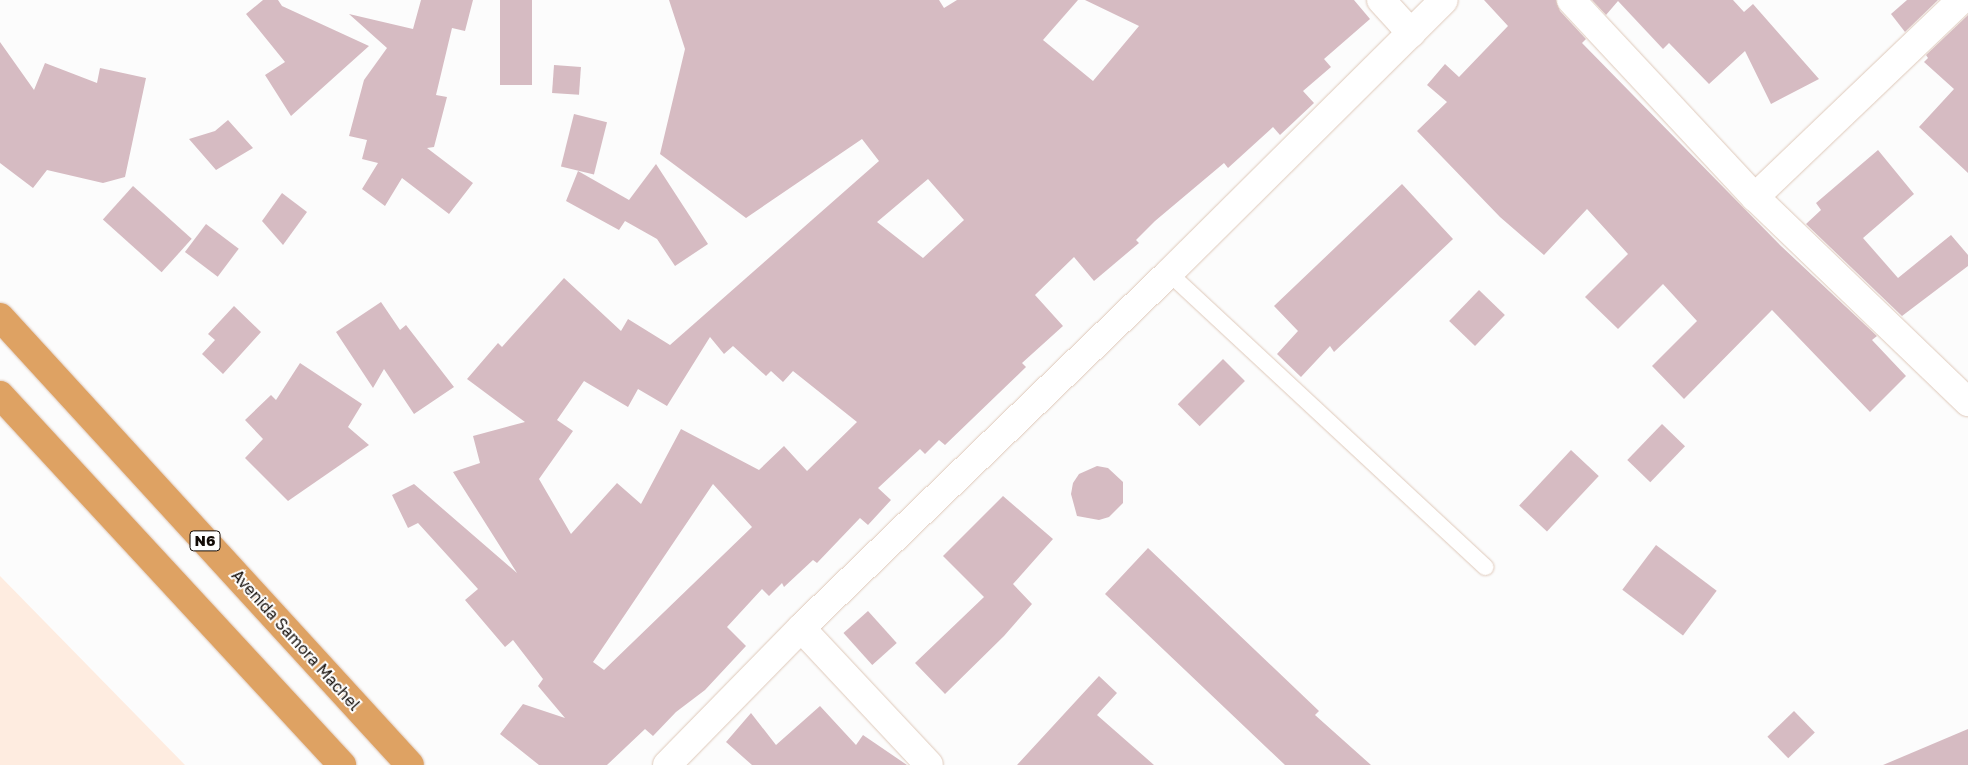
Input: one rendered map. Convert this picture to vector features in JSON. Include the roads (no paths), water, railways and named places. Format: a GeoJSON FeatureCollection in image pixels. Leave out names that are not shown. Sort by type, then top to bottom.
{"type":"FeatureCollection","features":[{"type":"Feature","properties":{"kind":"highway","name":"Avenida Samora Machel"},"geometry":{"type":"LineString","coordinates":[[0,317],[410,765]]}},
{"type":"Feature","properties":{"kind":"highway"},"geometry":{"type":"LineString","coordinates":[[0,395],[342,765]]}},
{"type":"Feature","properties":{"kind":"street"},"geometry":{"type":"LineString","coordinates":[[1381,0],[1412,33]]}},
{"type":"Feature","properties":{"kind":"street"},"geometry":{"type":"LineString","coordinates":[[667,765],[801,628],[1169,273],[1444,0]]}},
{"type":"Feature","properties":{"kind":"street"},"geometry":{"type":"LineString","coordinates":[[1571,0],[1756,197],[1968,402]]}},
{"type":"Feature","properties":{"kind":"street"},"geometry":{"type":"LineString","coordinates":[[1756,197],[1961,0]]}},
{"type":"Feature","properties":{"kind":"street"},"geometry":{"type":"LineString","coordinates":[[801,628],[929,765]]}},
{"type":"Feature","properties":{"kind":"lane"},"geometry":{"type":"LineString","coordinates":[[1169,273],[1485,567]]}}]}
